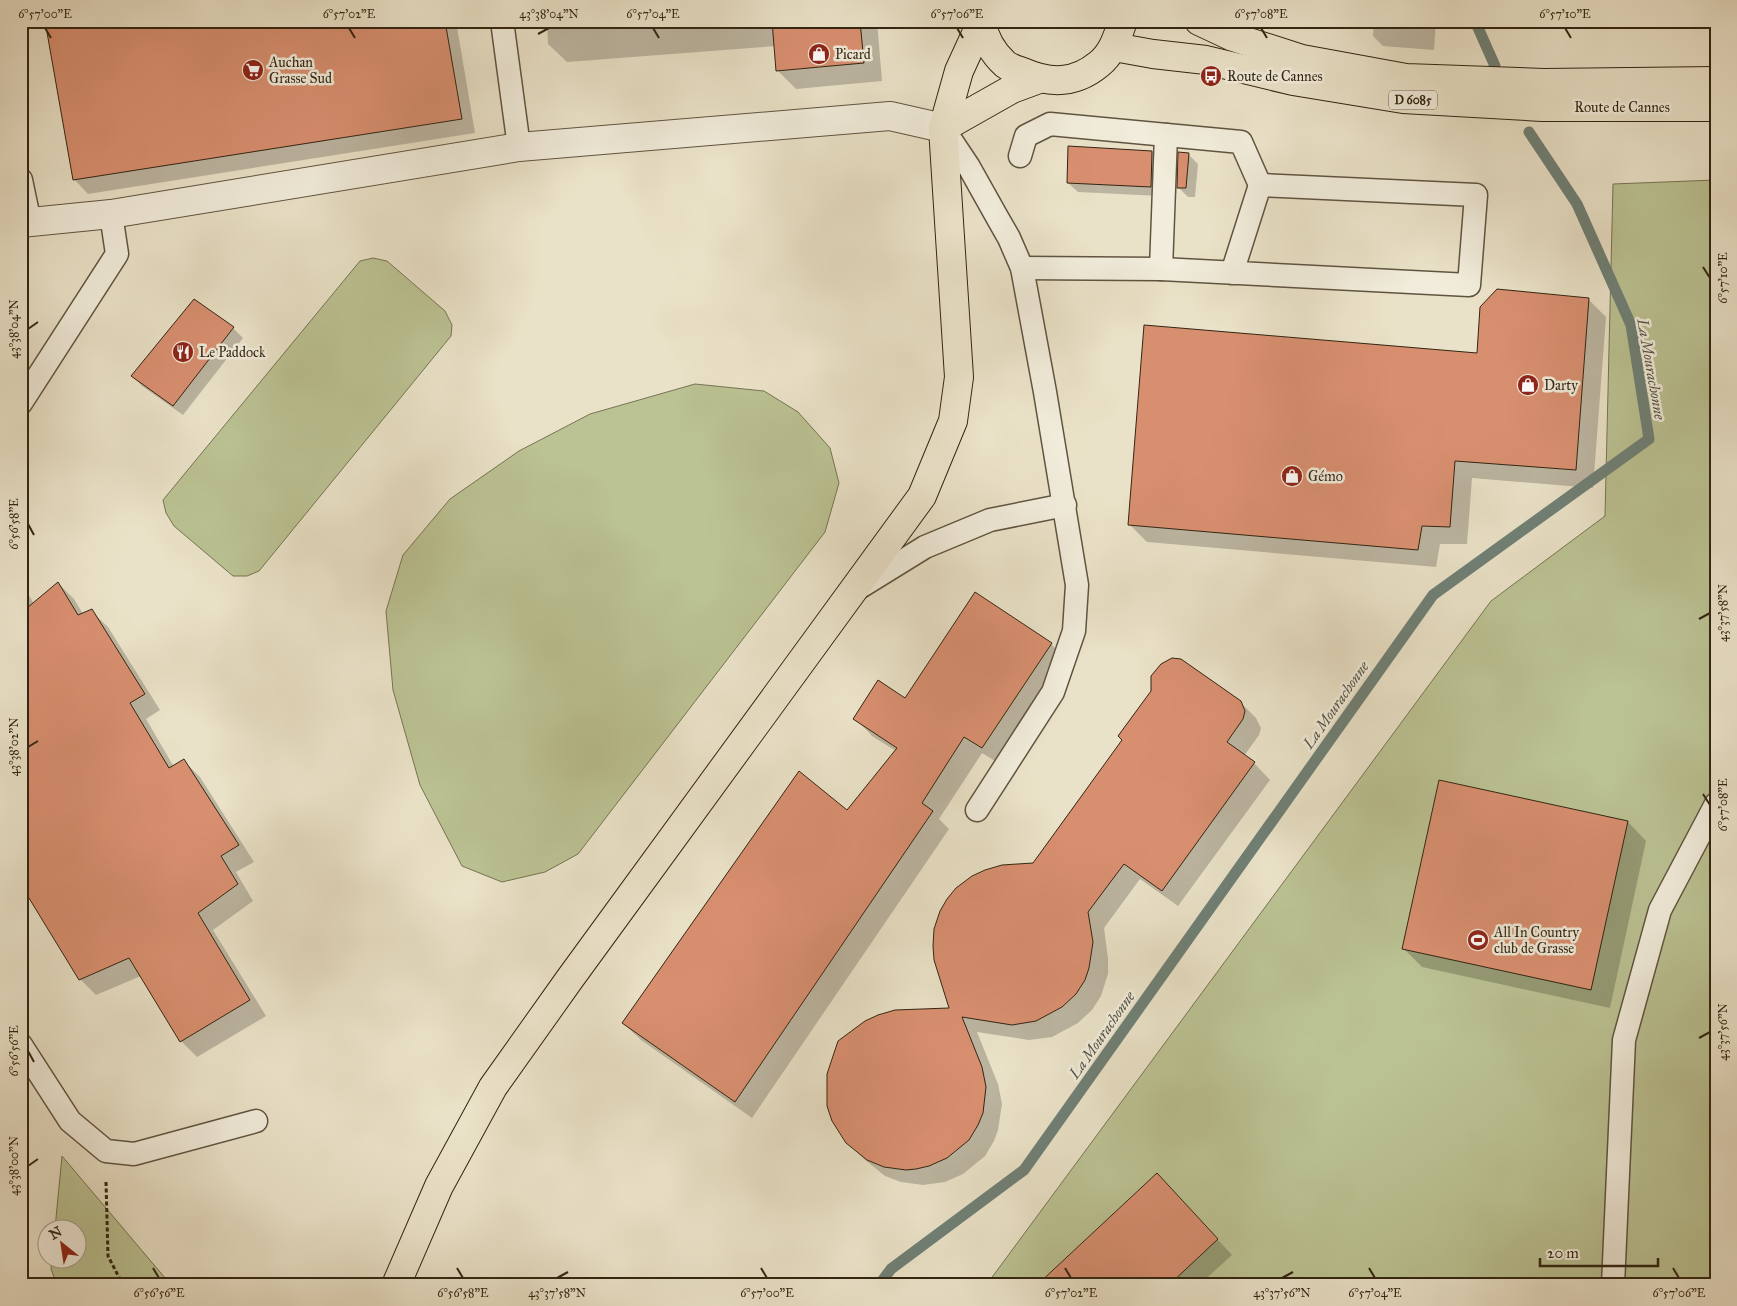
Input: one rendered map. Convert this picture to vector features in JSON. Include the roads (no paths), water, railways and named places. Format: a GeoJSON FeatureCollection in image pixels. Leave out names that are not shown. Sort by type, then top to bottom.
{"type":"FeatureCollection","features":[{"type":"Feature","properties":{"kind":"main road"},"geometry":{"type":"LineString","coordinates":[[980,22],[990,47],[1006,65],[1039,79],[1055,81],[1078,77],[1099,64],[1114,47],[1123,21]]}},
{"type":"Feature","properties":{"kind":"main road","name":"Route de Cannes"},"geometry":{"type":"LineString","coordinates":[[1199,21],[1233,37],[1302,59],[1406,78],[1544,83],[1716,82]]}},
{"type":"Feature","properties":{"kind":"main road"},"geometry":{"type":"LineString","coordinates":[[396,1285],[439,1186],[492,1087],[922,496],[953,421],[959,377],[943,128],[959,72],[980,22]]}},
{"type":"Feature","properties":{"kind":"main road","name":"Route de Cannes"},"geometry":{"type":"LineString","coordinates":[[1114,47],[1206,60],[1293,81],[1403,99],[1542,107],[1716,108]]}},
{"type":"Feature","properties":{"kind":"main road"},"geometry":{"type":"LineString","coordinates":[[943,128],[1012,89],[1039,79]]}},
{"type":"Feature","properties":{"kind":"street"},"geometry":{"type":"LineString","coordinates":[[26,223],[112,214],[520,147],[890,116],[943,128]]}},
{"type":"Feature","properties":{"kind":"lane"},"geometry":{"type":"LineString","coordinates":[[502,21],[520,147]]}},
{"type":"Feature","properties":{"kind":"lane"},"geometry":{"type":"LineString","coordinates":[[1020,156],[1026,136],[1050,124],[1241,142],[1260,185],[1232,273]]}},
{"type":"Feature","properties":{"kind":"lane"},"geometry":{"type":"LineString","coordinates":[[943,128],[979,184],[1009,238],[1022,268],[1065,505],[1077,585],[1074,631],[1053,692],[977,810]]}},
{"type":"Feature","properties":{"kind":"lane"},"geometry":{"type":"LineString","coordinates":[[1161,269],[1166,135]]}},
{"type":"Feature","properties":{"kind":"lane"},"geometry":{"type":"LineString","coordinates":[[21,180],[26,223]]}},
{"type":"Feature","properties":{"kind":"lane"},"geometry":{"type":"LineString","coordinates":[[1022,268],[1161,269],[1468,285],[1476,195],[1260,185]]}},
{"type":"Feature","properties":{"kind":"lane"},"geometry":{"type":"LineString","coordinates":[[21,403],[117,254],[112,214]]}},
{"type":"Feature","properties":{"kind":"lane"},"geometry":{"type":"LineString","coordinates":[[853,592],[925,547],[990,520],[1065,505]]}},
{"type":"Feature","properties":{"kind":"lane"},"geometry":{"type":"LineString","coordinates":[[1613,1285],[1624,1040],[1660,910],[1716,804]]}},
{"type":"Feature","properties":{"kind":"lane"},"geometry":{"type":"LineString","coordinates":[[21,1044],[70,1121],[106,1151],[134,1154],[256,1121]]}},
{"type":"Feature","properties":{"kind":"waterway","name":"La Mourachonne"},"geometry":{"type":"LineString","coordinates":[[1475,21],[1495,66]]}},
{"type":"Feature","properties":{"kind":"waterway","name":"La Mourachonne"},"geometry":{"type":"LineString","coordinates":[[879,1285],[891,1269],[1024,1170],[1433,595],[1649,439],[1631,325],[1577,204],[1529,132]]}},
{"type":"Feature","properties":{"kind":"place","name":"Picard"},"geometry":{"type":"Point","coordinates":[819,54]}},
{"type":"Feature","properties":{"kind":"place","name":"Auchan Grasse Sud"},"geometry":{"type":"Point","coordinates":[253,70]}},
{"type":"Feature","properties":{"kind":"place","name":"Route de Cannes"},"geometry":{"type":"Point","coordinates":[1211,76]}},
{"type":"Feature","properties":{"kind":"place","name":"Le Paddock"},"geometry":{"type":"Point","coordinates":[183,352]}},
{"type":"Feature","properties":{"kind":"place","name":"Darty"},"geometry":{"type":"Point","coordinates":[1528,385]}},
{"type":"Feature","properties":{"kind":"place","name":"Gémo"},"geometry":{"type":"Point","coordinates":[1292,476]}},
{"type":"Feature","properties":{"kind":"place","name":"All In Country club de Grasse"},"geometry":{"type":"Point","coordinates":[1478,940]}}]}
